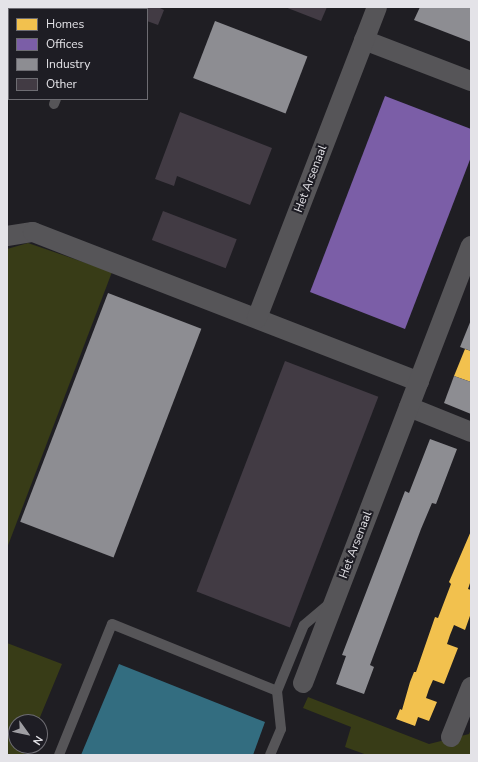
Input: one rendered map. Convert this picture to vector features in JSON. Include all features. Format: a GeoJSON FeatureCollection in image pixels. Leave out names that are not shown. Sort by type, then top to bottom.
{"type":"FeatureCollection","features":[{"type":"Feature","properties":{"kind":"street","name":"Het Arsenaal"},"geometry":{"type":"LineString","coordinates":[[257,318],[377,7]]}},
{"type":"Feature","properties":{"kind":"street"},"geometry":{"type":"LineString","coordinates":[[364,40],[471,81]]}},
{"type":"Feature","properties":{"kind":"street"},"geometry":{"type":"LineString","coordinates":[[7,236],[33,232],[419,382]]}},
{"type":"Feature","properties":{"kind":"street","name":"Het Arsenaal"},"geometry":{"type":"LineString","coordinates":[[303,683],[471,246]]}},
{"type":"Feature","properties":{"kind":"street"},"geometry":{"type":"LineString","coordinates":[[409,407],[471,432]]}},
{"type":"Feature","properties":{"kind":"street"},"geometry":{"type":"LineString","coordinates":[[451,738],[471,687]]}},
{"type":"Feature","properties":{"kind":"lane"},"geometry":{"type":"LineString","coordinates":[[270,755],[281,729],[277,691],[304,625],[335,600]]}},
{"type":"Feature","properties":{"kind":"lane"},"geometry":{"type":"LineString","coordinates":[[59,755],[112,624],[277,691]]}},
{"type":"Feature","properties":{"kind":"green space"},"geometry":{"type":"Polygon","coordinates":[[[28,243],[112,272],[7,548],[7,249],[28,243]]]}},
{"type":"Feature","properties":{"kind":"green space"},"geometry":{"type":"Polygon","coordinates":[[[7,643],[62,664],[41,714],[8,714],[8,754],[24,754],[7,755],[7,643]]]}},
{"type":"Feature","properties":{"kind":"green space"},"geometry":{"type":"Polygon","coordinates":[[[308,697],[429,744],[469,734],[471,729],[471,755],[367,755],[345,747],[351,727],[303,708],[308,697]]]}},
{"type":"Feature","properties":{"kind":"water"},"geometry":{"type":"Polygon","coordinates":[[[7,7],[35,7],[8,8],[7,84],[7,7]]]}},
{"type":"Feature","properties":{"kind":"water"},"geometry":{"type":"Polygon","coordinates":[[[119,664],[265,722],[253,755],[81,755],[119,664]]]}},
{"type":"Feature","properties":{"kind":"building: Homes"},"geometry":{"type":"Polygon","coordinates":[[[465,349],[471,351],[471,382],[454,376],[465,349]]]}},
{"type":"Feature","properties":{"kind":"building: Homes"},"geometry":{"type":"Polygon","coordinates":[[[471,531],[471,580],[468,589],[471,590],[471,613],[465,630],[454,625],[450,635],[447,644],[458,648],[444,684],[433,680],[429,689],[426,698],[437,702],[429,721],[418,717],[415,726],[396,719],[400,709],[402,710],[410,682],[414,672],[416,672],[435,617],[438,618],[451,584],[449,582],[471,531]]]}},
{"type":"Feature","properties":{"kind":"building: Offices"},"geometry":{"type":"Polygon","coordinates":[[[385,96],[471,129],[471,157],[405,329],[310,292],[385,96]]]}},
{"type":"Feature","properties":{"kind":"building: Industry"},"geometry":{"type":"Polygon","coordinates":[[[420,7],[471,7],[471,42],[414,20],[420,7]]]}},
{"type":"Feature","properties":{"kind":"building: Industry"},"geometry":{"type":"Polygon","coordinates":[[[215,21],[307,56],[286,113],[193,78],[215,21]]]}},
{"type":"Feature","properties":{"kind":"building: Industry"},"geometry":{"type":"Polygon","coordinates":[[[108,293],[201,329],[114,558],[20,522],[108,293]]]}},
{"type":"Feature","properties":{"kind":"building: Industry"},"geometry":{"type":"Polygon","coordinates":[[[471,320],[471,351],[460,347],[471,320]]]}},
{"type":"Feature","properties":{"kind":"building: Industry"},"geometry":{"type":"Polygon","coordinates":[[[454,376],[471,382],[471,414],[444,403],[454,376]]]}},
{"type":"Feature","properties":{"kind":"building: Industry"},"geometry":{"type":"Polygon","coordinates":[[[430,439],[457,449],[436,504],[432,503],[421,529],[370,665],[374,667],[364,694],[336,684],[346,656],[342,655],[405,491],[409,493],[430,439]]]}},
{"type":"Feature","properties":{"kind":"building: Other"},"geometry":{"type":"Polygon","coordinates":[[[158,7],[164,10],[158,25],[148,21],[148,8],[137,8],[158,7]]]}},
{"type":"Feature","properties":{"kind":"building: Other"},"geometry":{"type":"Polygon","coordinates":[[[285,7],[327,7],[321,21],[285,7]]]}},
{"type":"Feature","properties":{"kind":"building: Other"},"geometry":{"type":"Polygon","coordinates":[[[180,112],[272,148],[250,205],[177,176],[174,186],[155,179],[180,112]]]}},
{"type":"Feature","properties":{"kind":"building: Other"},"geometry":{"type":"Polygon","coordinates":[[[163,211],[237,239],[226,268],[152,240],[163,211]]]}},
{"type":"Feature","properties":{"kind":"building: Other"},"geometry":{"type":"Polygon","coordinates":[[[285,361],[378,397],[290,627],[196,592],[285,361]]]}}]}
